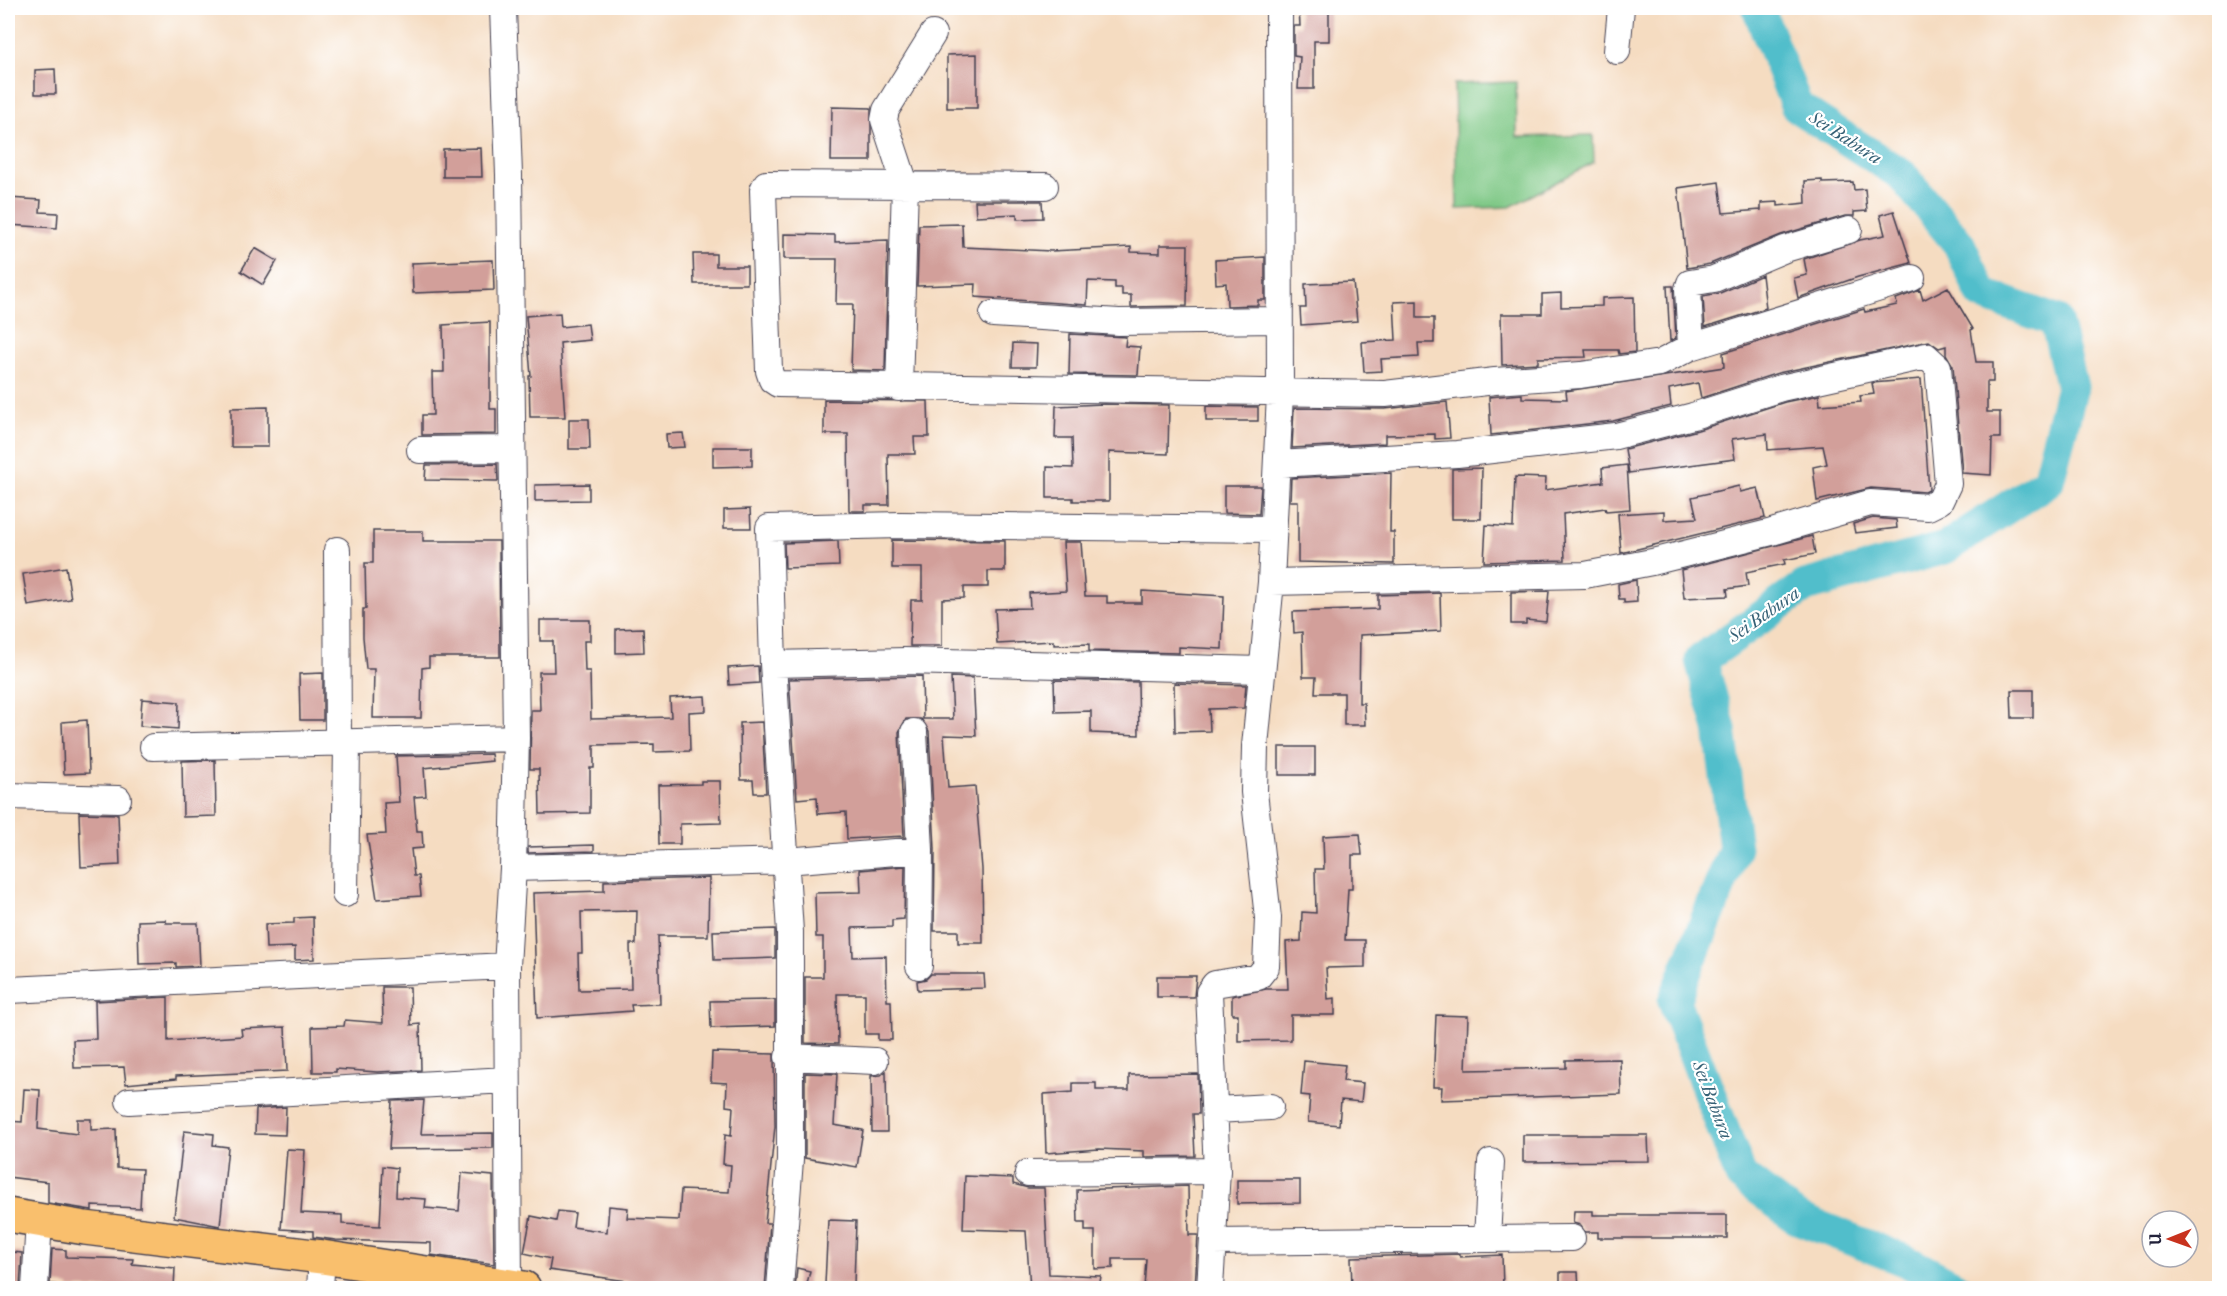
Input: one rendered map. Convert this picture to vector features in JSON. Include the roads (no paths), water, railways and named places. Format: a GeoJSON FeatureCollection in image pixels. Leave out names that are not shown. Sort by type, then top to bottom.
{"type":"FeatureCollection","features":[{"type":"Feature","properties":{"kind":"main road"},"geometry":{"type":"LineString","coordinates":[[23,1218],[322,1257],[394,1278],[514,1288]]}},
{"type":"Feature","properties":{"kind":"street"},"geometry":{"type":"LineString","coordinates":[[503,8],[509,175],[516,738],[513,868],[507,966],[507,1080],[514,1288]]}},
{"type":"Feature","properties":{"kind":"street"},"geometry":{"type":"LineString","coordinates":[[1210,1288],[1217,1171],[1209,992],[1215,984],[1258,977],[1266,967],[1268,918],[1254,792],[1255,746],[1271,582],[1280,394],[1278,320],[1279,8]]}},
{"type":"Feature","properties":{"kind":"street"},"geometry":{"type":"LineString","coordinates":[[1617,51],[1621,8]]}},
{"type":"Feature","properties":{"kind":"street"},"geometry":{"type":"LineString","coordinates":[[899,388],[905,184],[884,120],[886,110],[933,34]]}},
{"type":"Feature","properties":{"kind":"street"},"geometry":{"type":"LineString","coordinates":[[1045,186],[773,182],[766,184],[763,190],[769,371],[772,380],[778,384],[899,388],[1385,394],[1495,381],[1581,375],[1660,363],[1691,347],[1912,278]]}},
{"type":"Feature","properties":{"kind":"street"},"geometry":{"type":"LineString","coordinates":[[1691,347],[1688,289],[1690,283],[1714,279],[1785,249],[1849,230]]}},
{"type":"Feature","properties":{"kind":"street"},"geometry":{"type":"LineString","coordinates":[[993,314],[1119,322],[1278,320]]}},
{"type":"Feature","properties":{"kind":"street"},"geometry":{"type":"LineString","coordinates":[[1271,582],[1586,575],[1652,562],[1761,535],[1870,503],[1928,507],[1940,501],[1948,484],[1938,367],[1926,356],[1781,388],[1693,416],[1616,436],[1457,454],[1277,464]]}},
{"type":"Feature","properties":{"kind":"street"},"geometry":{"type":"LineString","coordinates":[[420,450],[512,449]]}},
{"type":"Feature","properties":{"kind":"street"},"geometry":{"type":"LineString","coordinates":[[780,1288],[790,1160],[788,1057],[790,932],[773,664],[768,530],[771,527],[912,525],[1274,529]]}},
{"type":"Feature","properties":{"kind":"street"},"geometry":{"type":"LineString","coordinates":[[337,550],[345,894]]}},
{"type":"Feature","properties":{"kind":"street"},"geometry":{"type":"LineString","coordinates":[[773,664],[905,661],[1262,670]]}},
{"type":"Feature","properties":{"kind":"street"},"geometry":{"type":"LineString","coordinates":[[914,732],[920,850],[919,966]]}},
{"type":"Feature","properties":{"kind":"street"},"geometry":{"type":"LineString","coordinates":[[153,747],[516,738]]}},
{"type":"Feature","properties":{"kind":"street"},"geometry":{"type":"LineString","coordinates":[[8,796],[118,799]]}},
{"type":"Feature","properties":{"kind":"street"},"geometry":{"type":"LineString","coordinates":[[513,868],[786,861],[920,850]]}},
{"type":"Feature","properties":{"kind":"street"},"geometry":{"type":"LineString","coordinates":[[9,990],[507,966]]}},
{"type":"Feature","properties":{"kind":"street"},"geometry":{"type":"LineString","coordinates":[[788,1057],[875,1061]]}},
{"type":"Feature","properties":{"kind":"street"},"geometry":{"type":"LineString","coordinates":[[129,1101],[507,1080]]}},
{"type":"Feature","properties":{"kind":"street"},"geometry":{"type":"LineString","coordinates":[[1216,1110],[1270,1107]]}},
{"type":"Feature","properties":{"kind":"street"},"geometry":{"type":"LineString","coordinates":[[1487,1239],[1491,1162]]}},
{"type":"Feature","properties":{"kind":"street"},"geometry":{"type":"LineString","coordinates":[[1028,1173],[1217,1171]]}},
{"type":"Feature","properties":{"kind":"street"},"geometry":{"type":"LineString","coordinates":[[23,1218],[35,1288]]}},
{"type":"Feature","properties":{"kind":"street"},"geometry":{"type":"LineString","coordinates":[[1214,1242],[1572,1238]]}},
{"type":"Feature","properties":{"kind":"street"},"geometry":{"type":"LineString","coordinates":[[320,1288],[322,1257]]}},
{"type":"Feature","properties":{"kind":"waterway","name":"Sei Babura"},"geometry":{"type":"LineString","coordinates":[[1758,8],[1797,107],[1902,175],[1959,244],[1982,294],[2056,321],[2072,387],[2048,481],[1945,548],[1805,586],[1701,660],[1720,729],[1735,848],[1674,1001],[1741,1176],[1797,1218],[1906,1261],[1957,1288]]}}]}
